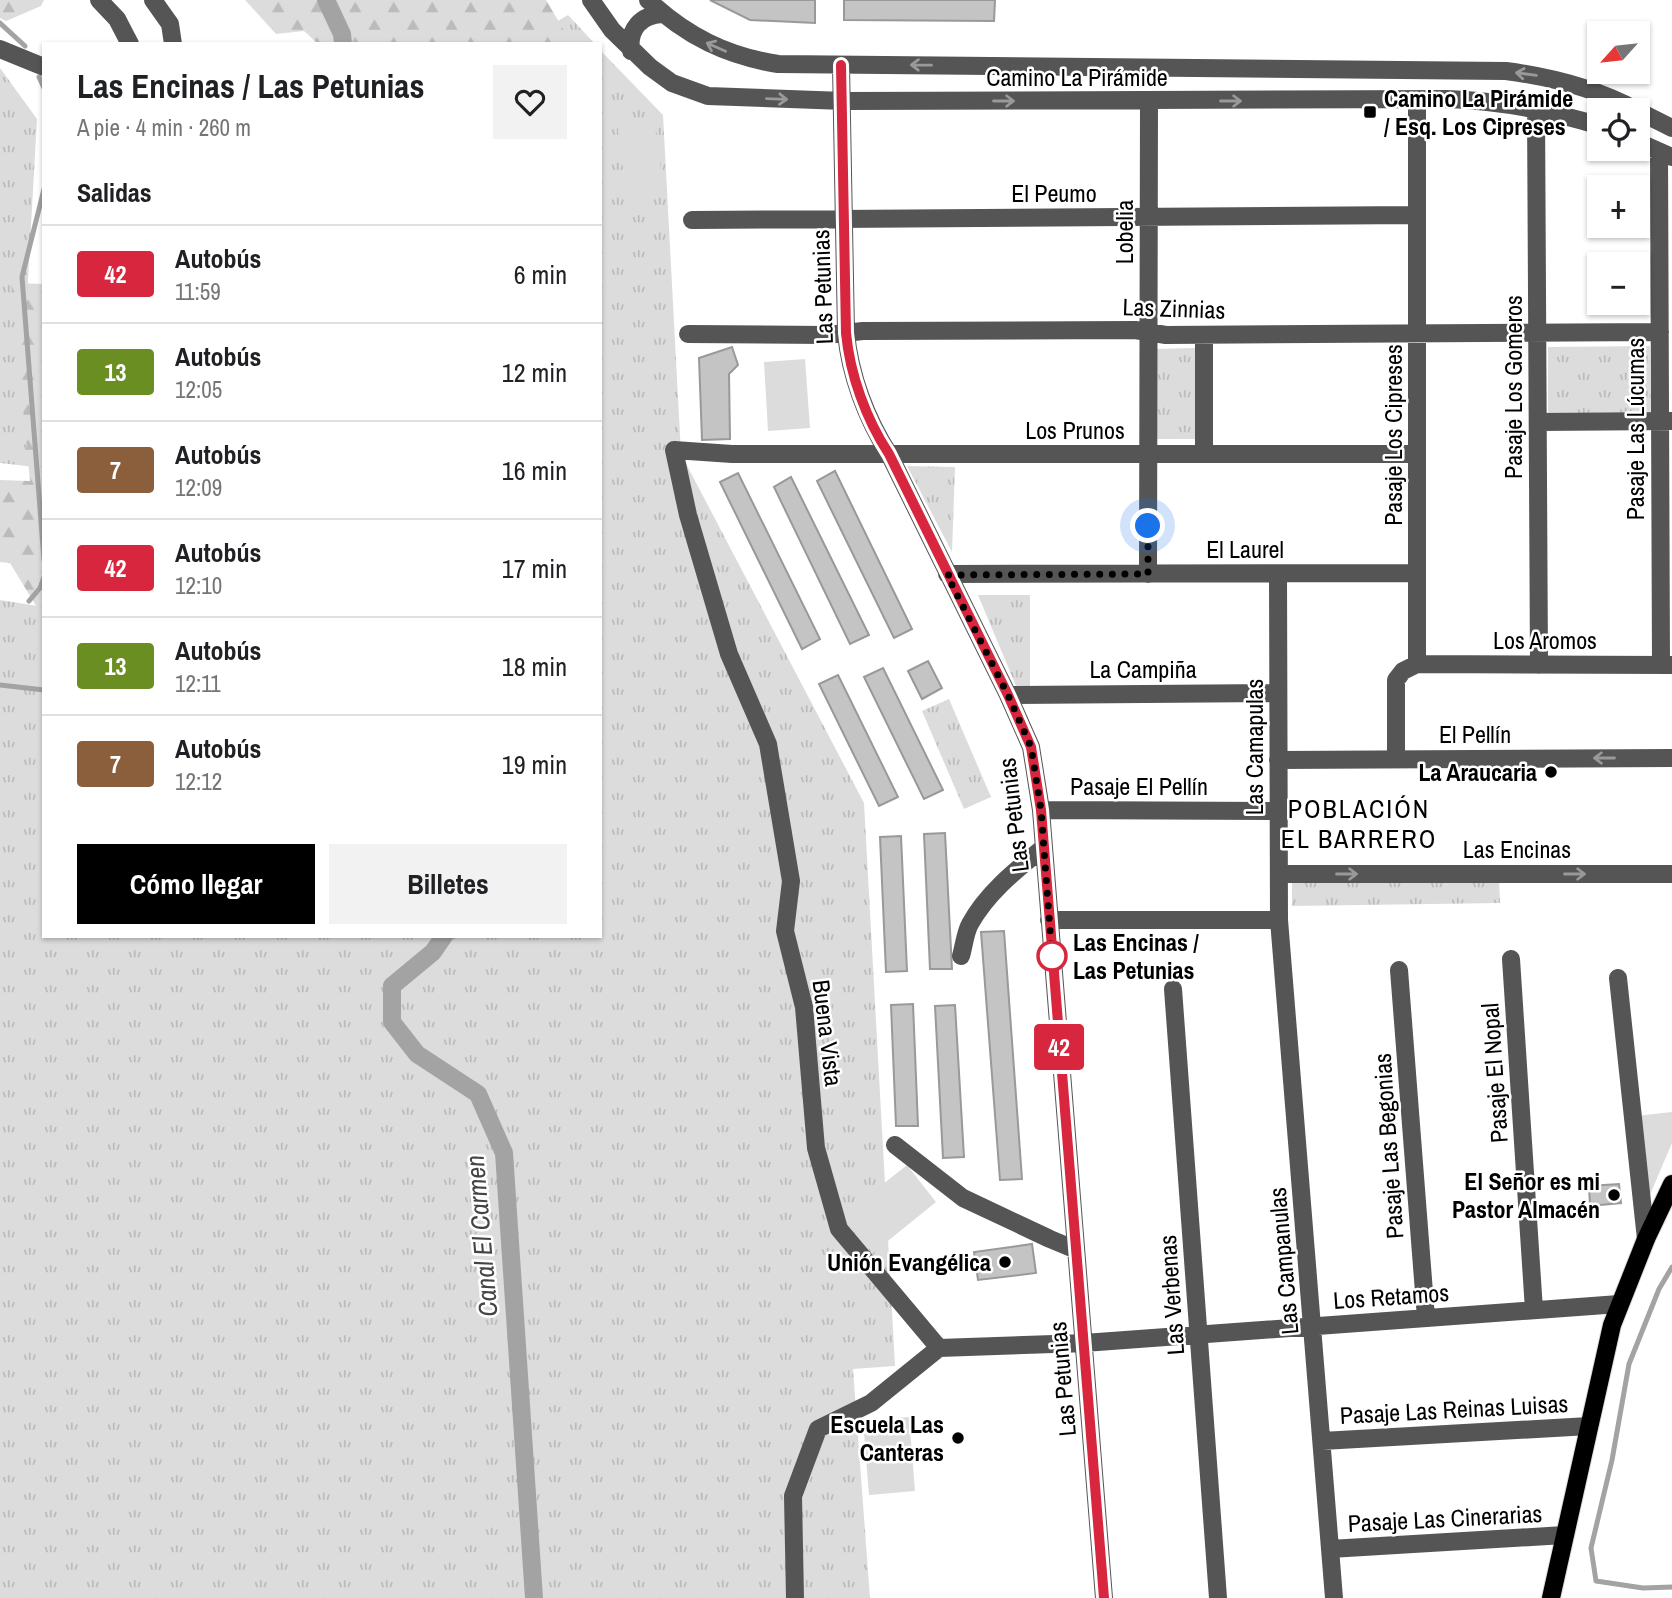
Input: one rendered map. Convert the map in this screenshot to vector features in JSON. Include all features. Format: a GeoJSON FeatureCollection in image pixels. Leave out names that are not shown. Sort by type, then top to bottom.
{"type":"FeatureCollection","features":[{"type":"Feature","properties":{"kind":"main road"},"geometry":{"type":"LineString","coordinates":[[1551,1598],[1608,1340],[1619,1304],[1672,1184]]}},
{"type":"Feature","properties":{"kind":"street"},"geometry":{"type":"LineString","coordinates":[[99,0],[117,19],[130,42]]}},
{"type":"Feature","properties":{"kind":"street"},"geometry":{"type":"LineString","coordinates":[[153,0],[170,24],[173,42]]}},
{"type":"Feature","properties":{"kind":"street","name":"Camino La Pirámide"},"geometry":{"type":"LineString","coordinates":[[590,0],[631,51],[672,83],[708,96],[844,101],[1477,100],[1536,108],[1587,122]]}},
{"type":"Feature","properties":{"kind":"street","name":"Camino La Pirámide"},"geometry":{"type":"LineString","coordinates":[[648,0],[662,14],[697,39],[736,56],[778,64],[1506,71],[1581,86],[1608,98]]}},
{"type":"Feature","properties":{"kind":"street"},"geometry":{"type":"LineString","coordinates":[[631,51],[631,35],[639,22],[654,14],[662,14]]}},
{"type":"Feature","properties":{"kind":"street"},"geometry":{"type":"LineString","coordinates":[[0,50],[42,66]]}},
{"type":"Feature","properties":{"kind":"street","name":"Las Petunias"},"geometry":{"type":"LineString","coordinates":[[841,65],[844,101],[846,333],[849,361],[878,437],[889,454],[1008,695],[1031,747],[1041,810],[1104,1598]]}},
{"type":"Feature","properties":{"kind":"street","name":"Pasaje Los Cipreses"},"geometry":{"type":"LineString","coordinates":[[1417,100],[1417,664]]}},
{"type":"Feature","properties":{"kind":"street","name":"Lobelia"},"geometry":{"type":"LineString","coordinates":[[1148,574],[1149,101]]}},
{"type":"Feature","properties":{"kind":"street","name":"Pasaje Los Gomeros"},"geometry":{"type":"LineString","coordinates":[[1536,108],[1539,666]]}},
{"type":"Feature","properties":{"kind":"street","name":"Camino La Pirámide"},"geometry":{"type":"LineString","coordinates":[[1650,117],[1672,128]]}},
{"type":"Feature","properties":{"kind":"street","name":"Pasaje Las Lúcumas"},"geometry":{"type":"LineString","coordinates":[[1665,155],[1660,332],[1666,421],[1666,665]]}},
{"type":"Feature","properties":{"kind":"street","name":"El Peumo"},"geometry":{"type":"LineString","coordinates":[[692,220],[1417,215]]}},
{"type":"Feature","properties":{"kind":"street","name":"Las Zinnias"},"geometry":{"type":"LineString","coordinates":[[688,334],[827,335],[876,331],[1121,330],[1166,335],[1660,332]]}},
{"type":"Feature","properties":{"kind":"street"},"geometry":{"type":"LineString","coordinates":[[1204,335],[1204,454]]}},
{"type":"Feature","properties":{"kind":"street"},"geometry":{"type":"LineString","coordinates":[[1538,422],[1666,421]]}},
{"type":"Feature","properties":{"kind":"street","name":"Buena Vista"},"geometry":{"type":"LineString","coordinates":[[732,454],[674,450],[685,505],[729,654],[768,744],[791,881],[785,931],[804,1007],[816,1148],[839,1230],[939,1348]]}},
{"type":"Feature","properties":{"kind":"street","name":"Los Prunos"},"geometry":{"type":"LineString","coordinates":[[732,454],[1417,454]]}},
{"type":"Feature","properties":{"kind":"street","name":"Las Camapulas"},"geometry":{"type":"LineString","coordinates":[[1278,573],[1279,920]]}},
{"type":"Feature","properties":{"kind":"street","name":"El Laurel"},"geometry":{"type":"LineString","coordinates":[[947,575],[1417,573]]}},
{"type":"Feature","properties":{"kind":"street"},"geometry":{"type":"LineString","coordinates":[[1396,760],[1396,680],[1400,673],[1417,664]]}},
{"type":"Feature","properties":{"kind":"street","name":"Los Aromos"},"geometry":{"type":"LineString","coordinates":[[1417,664],[1666,665]]}},
{"type":"Feature","properties":{"kind":"street","name":"La Campiña"},"geometry":{"type":"LineString","coordinates":[[1008,695],[1278,693]]}},
{"type":"Feature","properties":{"kind":"street","name":"El Pellín"},"geometry":{"type":"LineString","coordinates":[[1278,760],[1672,758]]}},
{"type":"Feature","properties":{"kind":"street","name":"Pasaje El Pellín"},"geometry":{"type":"LineString","coordinates":[[1041,810],[1279,811]]}},
{"type":"Feature","properties":{"kind":"street"},"geometry":{"type":"LineString","coordinates":[[961,956],[968,926],[982,905],[1005,880],[1043,848]]}},
{"type":"Feature","properties":{"kind":"street","name":"Las Encinas"},"geometry":{"type":"LineString","coordinates":[[1279,874],[1672,874]]}},
{"type":"Feature","properties":{"kind":"street"},"geometry":{"type":"LineString","coordinates":[[1049,920],[1279,920]]}},
{"type":"Feature","properties":{"kind":"street","name":"Las Campanulas"},"geometry":{"type":"LineString","coordinates":[[1279,920],[1334,1598]]}},
{"type":"Feature","properties":{"kind":"street","name":"Pasaje El Nopal"},"geometry":{"type":"LineString","coordinates":[[1511,959],[1534,1310]]}},
{"type":"Feature","properties":{"kind":"street","name":"Pasaje Las Begonias"},"geometry":{"type":"LineString","coordinates":[[1399,970],[1426,1318]]}},
{"type":"Feature","properties":{"kind":"street"},"geometry":{"type":"LineString","coordinates":[[1618,978],[1646,1240]]}},
{"type":"Feature","properties":{"kind":"street","name":"Las Verbenas"},"geometry":{"type":"LineString","coordinates":[[1173,989],[1218,1598]]}},
{"type":"Feature","properties":{"kind":"street"},"geometry":{"type":"LineString","coordinates":[[895,1145],[963,1198],[1074,1249]]}},
{"type":"Feature","properties":{"kind":"street","name":"Los Retamos"},"geometry":{"type":"LineString","coordinates":[[1084,1343],[1619,1304]]}},
{"type":"Feature","properties":{"kind":"street"},"geometry":{"type":"LineString","coordinates":[[795,1598],[793,1496],[818,1429],[871,1404],[939,1348],[1084,1343]]}},
{"type":"Feature","properties":{"kind":"street","name":"Pasaje Las Reinas Luisas"},"geometry":{"type":"LineString","coordinates":[[1322,1440],[1589,1426]]}},
{"type":"Feature","properties":{"kind":"street","name":"Pasaje Las Cinerarias"},"geometry":{"type":"LineString","coordinates":[[1330,1549],[1564,1535]]}},
{"type":"Feature","properties":{"kind":"green space"},"geometry":{"type":"Polygon","coordinates":[[[0,0],[44,0],[41,6],[6,21],[0,18],[0,0]]]}},
{"type":"Feature","properties":{"kind":"green space"},"geometry":{"type":"Polygon","coordinates":[[[245,0],[546,0],[571,42],[316,42],[304,31],[276,34],[245,0]]]}},
{"type":"Feature","properties":{"kind":"green space"},"geometry":{"type":"Polygon","coordinates":[[[568,15],[593,42],[522,42],[568,15]]]}},
{"type":"Feature","properties":{"kind":"green space"},"geometry":{"type":"Polygon","coordinates":[[[602,52],[663,115],[681,454],[864,803],[895,1366],[853,1369],[870,1598],[0,1598],[0,600],[42,607],[42,938],[602,938],[602,52]]]}},
{"type":"Feature","properties":{"kind":"green space"},"geometry":{"type":"Polygon","coordinates":[[[0,68],[37,119],[28,279],[35,467],[0,463],[0,68]]]}},
{"type":"Feature","properties":{"kind":"green space"},"geometry":{"type":"Polygon","coordinates":[[[654,118],[663,187],[626,192],[617,123],[654,118]]]}},
{"type":"Feature","properties":{"kind":"green space"},"geometry":{"type":"Polygon","coordinates":[[[11,283],[42,284],[42,616],[10,563],[0,562],[0,480],[30,481],[11,283]]]}},
{"type":"Feature","properties":{"kind":"green space"},"geometry":{"type":"Polygon","coordinates":[[[1650,346],[1651,416],[1548,417],[1548,347],[1650,346]]]}},
{"type":"Feature","properties":{"kind":"green space"},"geometry":{"type":"Polygon","coordinates":[[[1195,348],[1196,439],[1156,439],[1155,349],[1195,348]]]}},
{"type":"Feature","properties":{"kind":"green space"},"geometry":{"type":"Polygon","coordinates":[[[805,359],[810,428],[768,431],[764,362],[805,359]]]}},
{"type":"Feature","properties":{"kind":"green space"},"geometry":{"type":"Polygon","coordinates":[[[907,466],[955,467],[952,552],[907,466]]]}},
{"type":"Feature","properties":{"kind":"green space"},"geometry":{"type":"Polygon","coordinates":[[[978,595],[1030,595],[1030,686],[1016,686],[978,595]]]}},
{"type":"Feature","properties":{"kind":"green space"},"geometry":{"type":"Polygon","coordinates":[[[949,699],[991,797],[964,809],[922,711],[949,699]]]}},
{"type":"Feature","properties":{"kind":"green space"},"geometry":{"type":"Polygon","coordinates":[[[1499,880],[1500,903],[1292,906],[1292,883],[1499,880]]]}},
{"type":"Feature","properties":{"kind":"green space"},"geometry":{"type":"Polygon","coordinates":[[[1672,1112],[1672,1143],[1646,1204],[1636,1116],[1672,1112]]]}},
{"type":"Feature","properties":{"kind":"green space"},"geometry":{"type":"Polygon","coordinates":[[[907,1165],[936,1202],[873,1253],[843,1216],[907,1165]]]}},
{"type":"Feature","properties":{"kind":"green space"},"geometry":{"type":"Polygon","coordinates":[[[909,1417],[915,1491],[869,1495],[863,1420],[909,1417]]]}},
{"type":"Feature","properties":{"kind":"building"},"geometry":{"type":"Polygon","coordinates":[[[710,0],[815,0],[815,23],[750,20],[710,0]]]}},
{"type":"Feature","properties":{"kind":"building"},"geometry":{"type":"Polygon","coordinates":[[[844,0],[995,0],[994,21],[844,20],[844,0]]]}},
{"type":"Feature","properties":{"kind":"building"},"geometry":{"type":"Polygon","coordinates":[[[732,347],[738,365],[729,374],[730,439],[702,440],[699,358],[732,347]]]}},
{"type":"Feature","properties":{"kind":"building"},"geometry":{"type":"Polygon","coordinates":[[[835,471],[912,629],[894,638],[817,481],[835,471]]]}},
{"type":"Feature","properties":{"kind":"building"},"geometry":{"type":"Polygon","coordinates":[[[738,473],[820,639],[802,649],[720,482],[738,473]]]}},
{"type":"Feature","properties":{"kind":"building"},"geometry":{"type":"Polygon","coordinates":[[[791,477],[869,635],[850,644],[774,487],[791,477]]]}},
{"type":"Feature","properties":{"kind":"building"},"geometry":{"type":"Polygon","coordinates":[[[928,661],[942,688],[922,699],[908,671],[928,661]]]}},
{"type":"Feature","properties":{"kind":"building"},"geometry":{"type":"Polygon","coordinates":[[[883,668],[943,790],[924,799],[864,677],[883,668]]]}},
{"type":"Feature","properties":{"kind":"building"},"geometry":{"type":"Polygon","coordinates":[[[838,675],[898,797],[879,806],[819,684],[838,675]]]}},
{"type":"Feature","properties":{"kind":"building"},"geometry":{"type":"Polygon","coordinates":[[[945,833],[952,969],[930,969],[924,834],[945,833]]]}},
{"type":"Feature","properties":{"kind":"building"},"geometry":{"type":"Polygon","coordinates":[[[901,836],[907,971],[886,972],[880,837],[901,836]]]}},
{"type":"Feature","properties":{"kind":"building"},"geometry":{"type":"Polygon","coordinates":[[[1004,931],[1022,1179],[1000,1180],[981,932],[1004,931]]]}},
{"type":"Feature","properties":{"kind":"building"},"geometry":{"type":"Polygon","coordinates":[[[913,1004],[918,1126],[896,1126],[891,1005],[913,1004]]]}},
{"type":"Feature","properties":{"kind":"building"},"geometry":{"type":"Polygon","coordinates":[[[955,1005],[964,1157],[943,1158],[935,1006],[955,1005]]]}},
{"type":"Feature","properties":{"kind":"building"},"geometry":{"type":"Polygon","coordinates":[[[1619,1184],[1621,1203],[1590,1206],[1589,1186],[1619,1184]]]}},
{"type":"Feature","properties":{"kind":"building","name":"Unión Evangélica"},"geometry":{"type":"Polygon","coordinates":[[[1032,1244],[1036,1273],[978,1280],[974,1252],[1032,1244]]]}},
{"type":"Feature","properties":{"kind":"waterway","name":"Canal El Carmen"},"geometry":{"type":"LineString","coordinates":[[326,0],[342,34],[343,42]]}},
{"type":"Feature","properties":{"kind":"waterway"},"geometry":{"type":"LineString","coordinates":[[0,23],[25,46]]}},
{"type":"Feature","properties":{"kind":"waterway"},"geometry":{"type":"LineString","coordinates":[[39,77],[42,84]]}},
{"type":"Feature","properties":{"kind":"waterway"},"geometry":{"type":"LineString","coordinates":[[42,197],[22,277],[42,534]]}},
{"type":"Feature","properties":{"kind":"waterway"},"geometry":{"type":"LineString","coordinates":[[29,601],[42,582]]}},
{"type":"Feature","properties":{"kind":"waterway"},"geometry":{"type":"LineString","coordinates":[[0,685],[42,690]]}},
{"type":"Feature","properties":{"kind":"waterway","name":"Canal El Carmen"},"geometry":{"type":"LineString","coordinates":[[443,938],[433,952],[392,986],[392,1022],[417,1054],[478,1094],[504,1153],[534,1598]]}},
{"type":"Feature","properties":{"kind":"waterway"},"geometry":{"type":"LineString","coordinates":[[1672,1267],[1659,1289],[1629,1364],[1612,1460],[1591,1548],[1596,1581],[1643,1588],[1672,1587]]}},
{"type":"Feature","properties":{"kind":"bus line","name":"42"},"geometry":{"type":"LineString","coordinates":[[841,65],[844,101],[846,333],[849,361],[878,437],[889,454],[1008,695],[1026,734],[1034,762],[1041,810],[1104,1598]]}},
{"type":"Feature","properties":{"kind":"place","name":"Camino La Pirámide / Esq. Los Cipreses"},"geometry":{"type":"Point","coordinates":[1370,112]}},
{"type":"Feature","properties":{"kind":"place","name":"La Araucaria"},"geometry":{"type":"Point","coordinates":[1551,772]}},
{"type":"Feature","properties":{"kind":"place","name":"Las Encinas / Las Petunias"},"geometry":{"type":"Point","coordinates":[1052,956]}},
{"type":"Feature","properties":{"kind":"place","name":"El Señor es mi Pastor Almacén"},"geometry":{"type":"Point","coordinates":[1614,1195]}},
{"type":"Feature","properties":{"kind":"place","name":"Unión Evangélica"},"geometry":{"type":"Point","coordinates":[1005,1262]}},
{"type":"Feature","properties":{"kind":"place","name":"Escuela Las Canteras"},"geometry":{"type":"Point","coordinates":[958,1438]}},
{"type":"Feature","properties":{"kind":"district","name":"POBLACIÓN EL BARRERO"},"geometry":{"type":"Point","coordinates":[1359,823]}},
{"type":"Feature","properties":{"kind":"route"},"geometry":{"type":"LineString","coordinates":[[1052,956],[1041,810],[1031,747],[1008,695],[947,575],[1148,574],[1148,526]]}}]}
